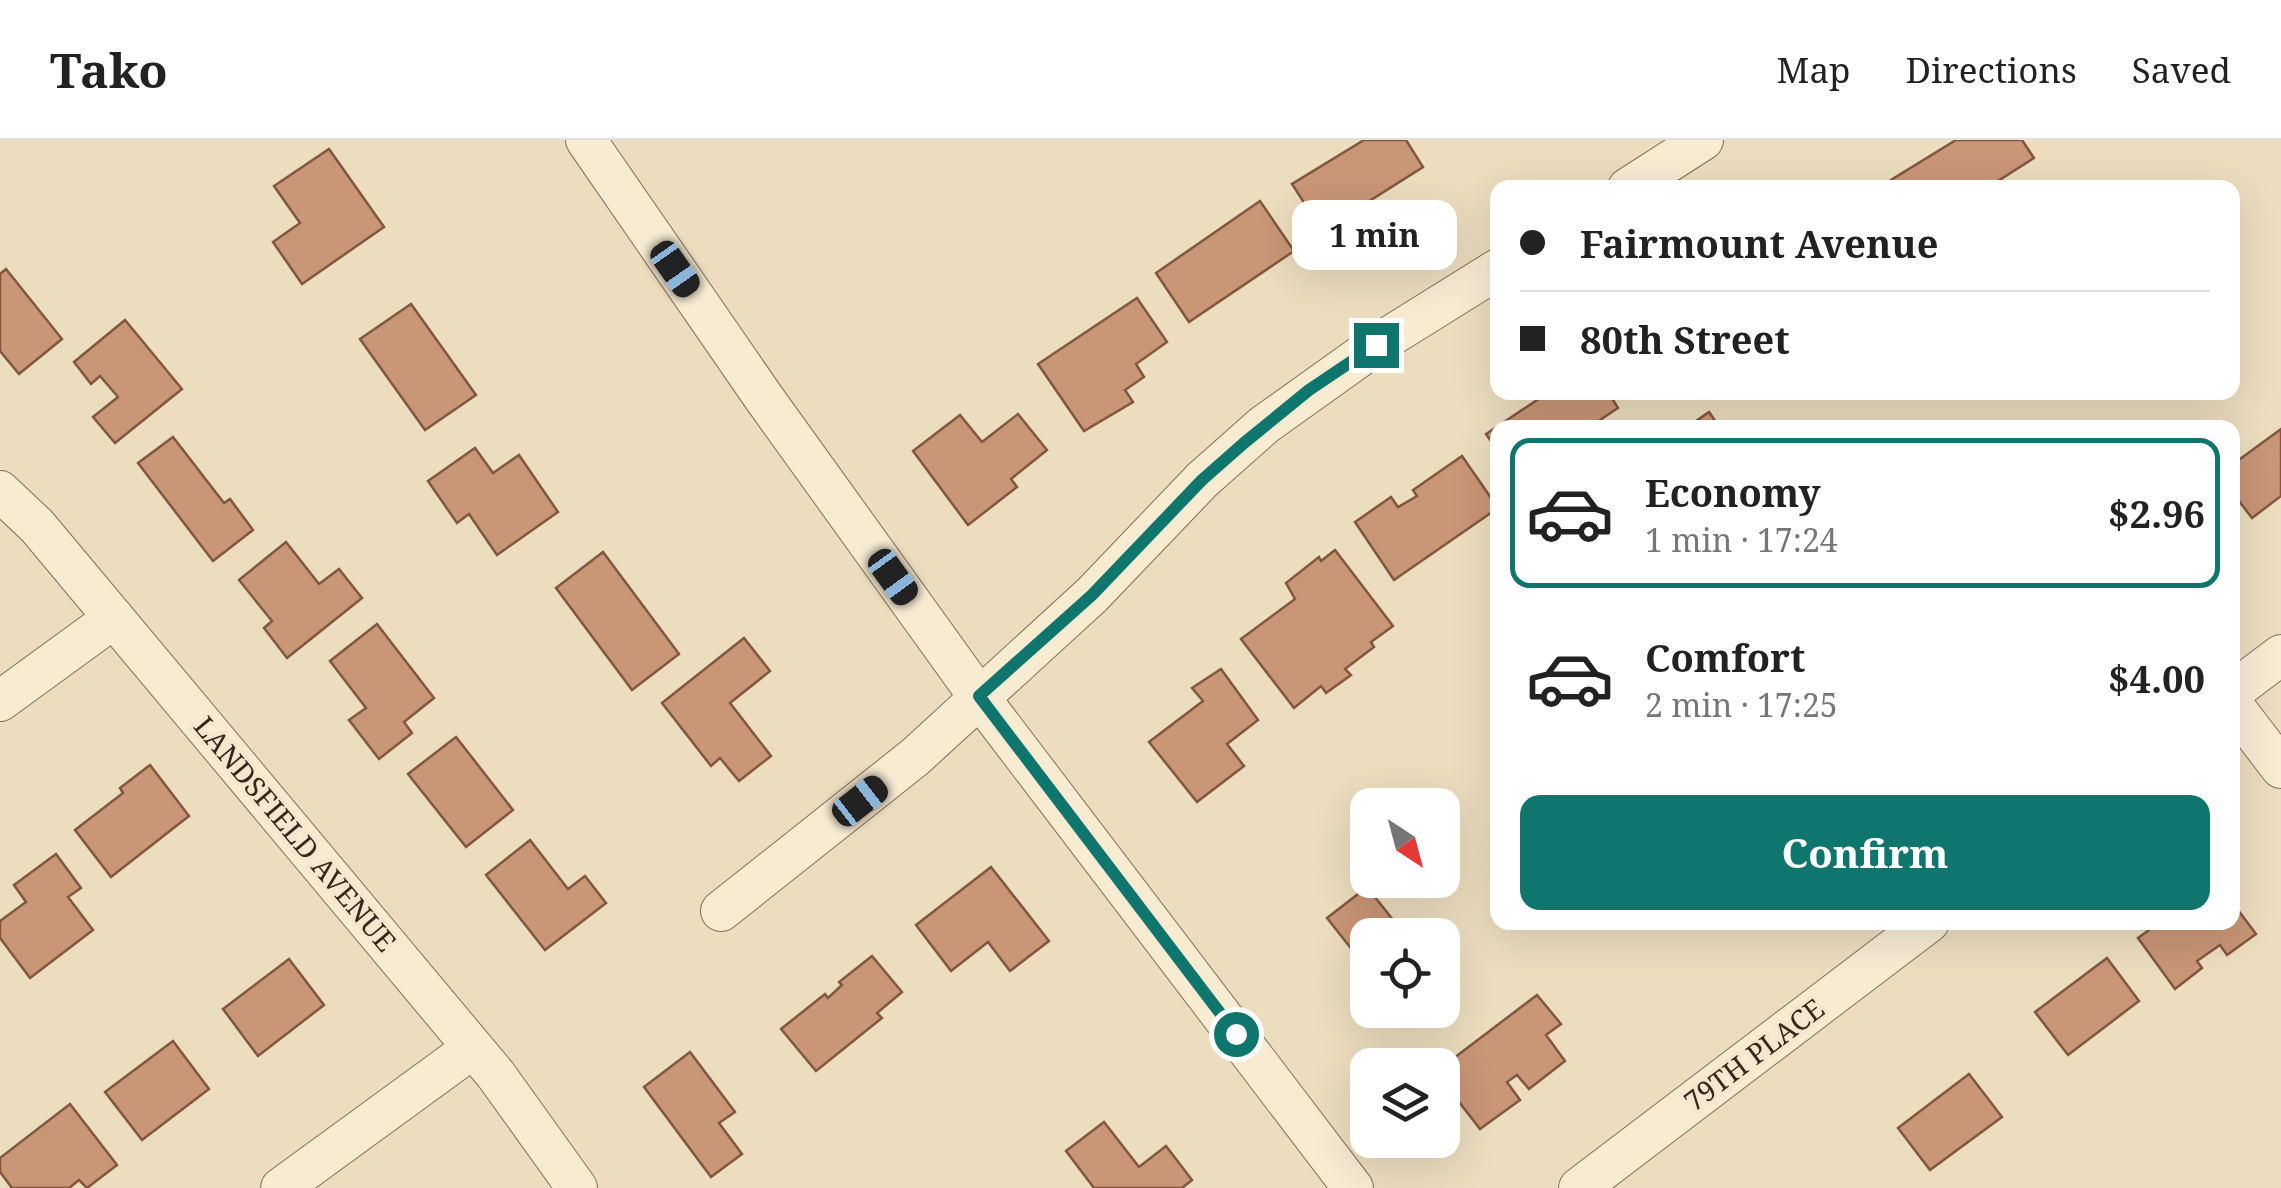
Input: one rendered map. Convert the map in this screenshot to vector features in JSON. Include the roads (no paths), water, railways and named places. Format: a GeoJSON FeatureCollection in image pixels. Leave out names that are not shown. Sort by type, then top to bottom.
{"type":"FeatureCollection","features":[{"type":"Feature","properties":{"kind":"street"},"geometry":{"type":"LineString","coordinates":[[586,140],[764,398],[979,696],[1353,1188]]}},
{"type":"Feature","properties":{"kind":"street"},"geometry":{"type":"LineString","coordinates":[[1641,180],[1704,140]]}},
{"type":"Feature","properties":{"kind":"street"},"geometry":{"type":"LineString","coordinates":[[721,910],[915,758],[1079,608],[1202,480],[1264,425],[1362,354],[1490,274]]}},
{"type":"Feature","properties":{"kind":"street","name":"LANDSFIELD AVENUE"},"geometry":{"type":"LineString","coordinates":[[0,491],[37,526],[473,1048],[577,1188]]}},
{"type":"Feature","properties":{"kind":"street"},"geometry":{"type":"LineString","coordinates":[[0,700],[114,618]]}},
{"type":"Feature","properties":{"kind":"street"},"geometry":{"type":"LineString","coordinates":[[2240,686],[2281,655]]}},
{"type":"Feature","properties":{"kind":"street"},"geometry":{"type":"LineString","coordinates":[[2240,714],[2281,768]]}},
{"type":"Feature","properties":{"kind":"street","name":"79TH PLACE"},"geometry":{"type":"LineString","coordinates":[[1578,1188],[1917,930]]}},
{"type":"Feature","properties":{"kind":"street"},"geometry":{"type":"LineString","coordinates":[[281,1188],[473,1048]]}}]}
